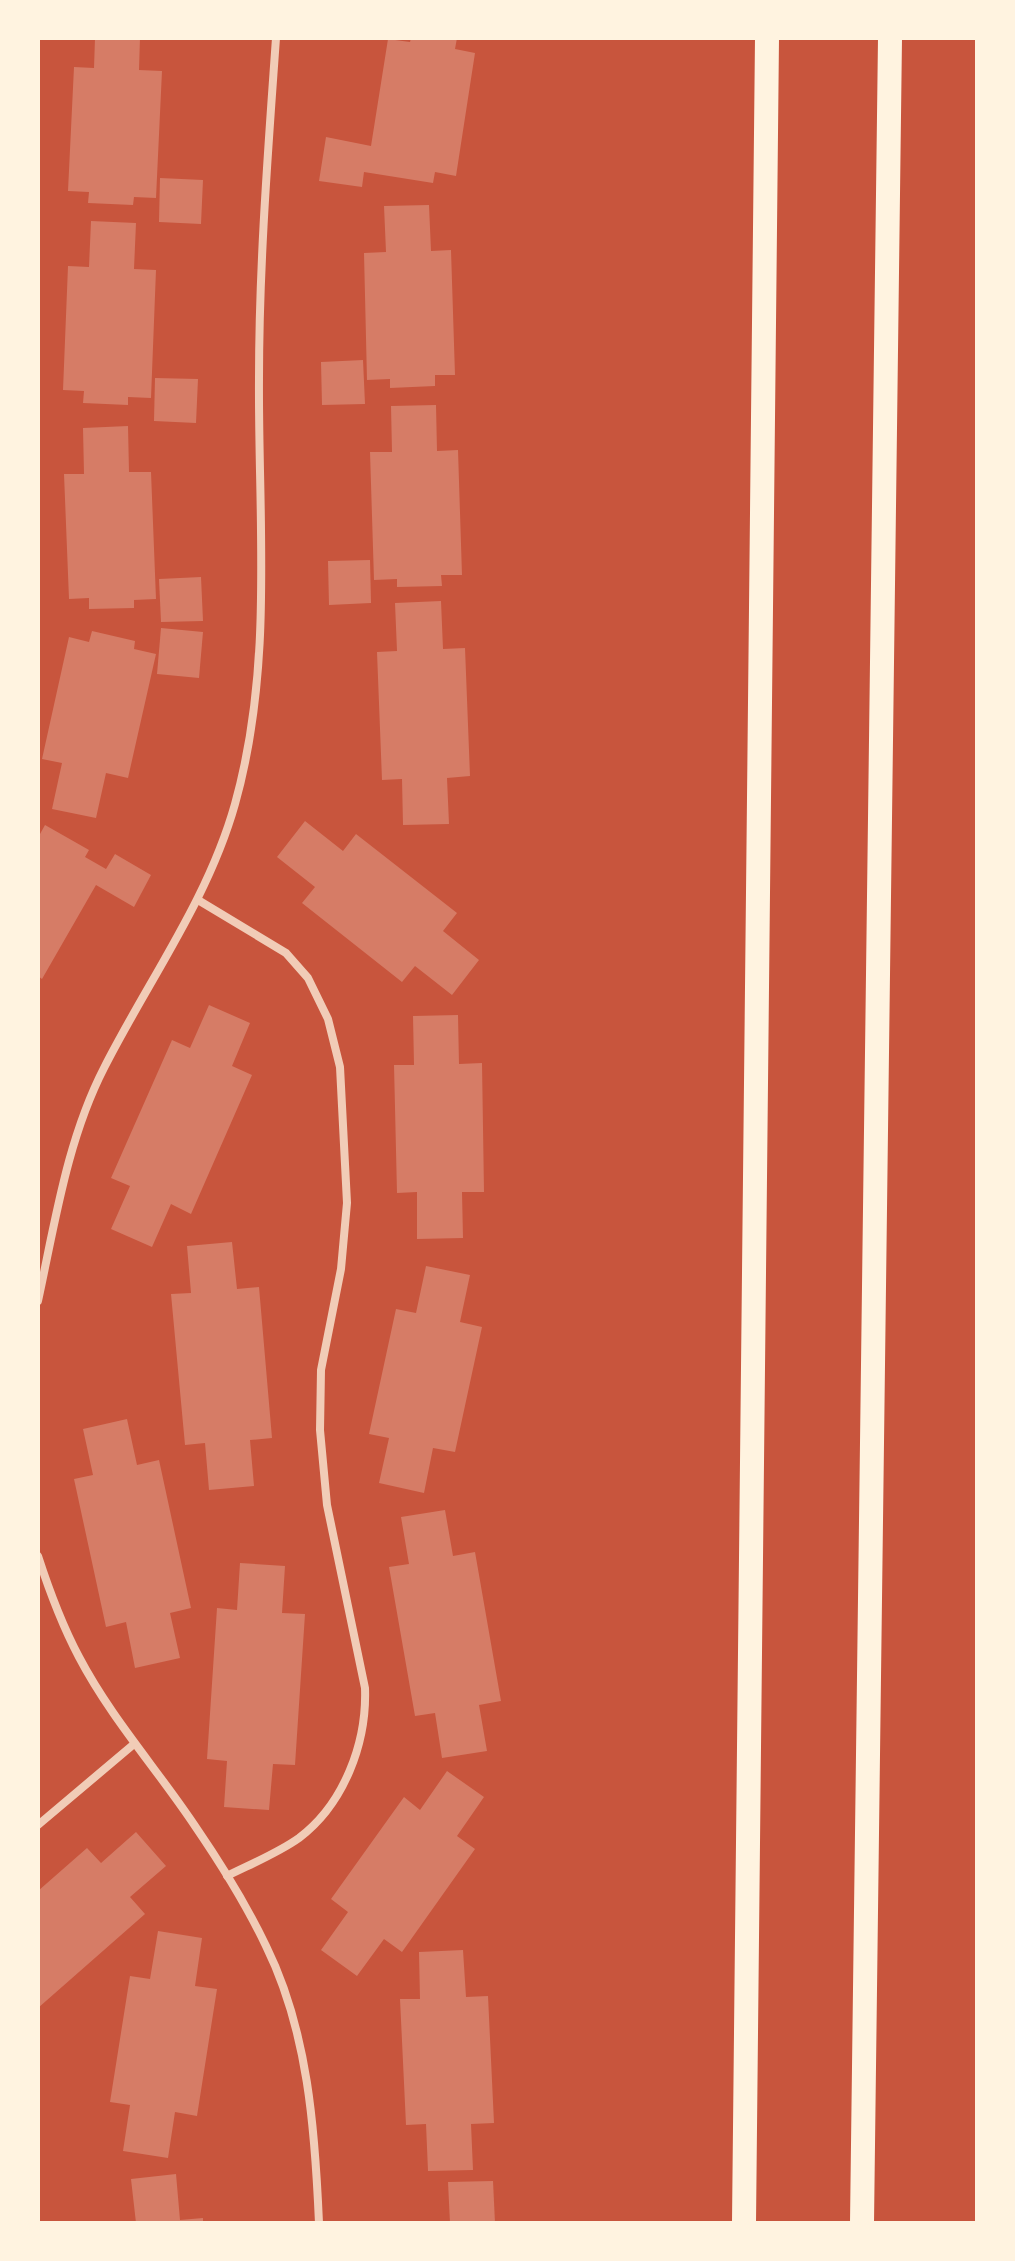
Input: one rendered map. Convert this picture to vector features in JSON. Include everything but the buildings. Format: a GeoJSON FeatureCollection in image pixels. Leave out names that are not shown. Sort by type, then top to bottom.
{"type":"FeatureCollection","features":[{"type":"Feature","properties":{"kind":"highway"},"geometry":{"type":"LineString","coordinates":[[744,2223],[767,38]]}},
{"type":"Feature","properties":{"kind":"highway"},"geometry":{"type":"LineString","coordinates":[[862,2223],[890,38]]}},
{"type":"Feature","properties":{"kind":"street"},"geometry":{"type":"LineString","coordinates":[[38,1301],[65,1175],[87,1107],[102,1070],[198,900],[234,806],[253,725],[261,651],[259,377],[264,206],[276,38]]}},
{"type":"Feature","properties":{"kind":"street"},"geometry":{"type":"LineString","coordinates":[[198,900],[286,953],[308,978],[328,1019],[340,1067],[347,1203],[341,1269],[321,1370],[320,1430],[327,1505],[365,1688],[366,1709],[360,1742],[345,1781],[323,1816],[298,1839],[227,1876]]}},
{"type":"Feature","properties":{"kind":"street"},"geometry":{"type":"LineString","coordinates":[[38,1556],[48,1588],[79,1657],[134,1744],[195,1825],[267,1947],[291,2009],[305,2074],[316,2156],[319,2223]]}},
{"type":"Feature","properties":{"kind":"street"},"geometry":{"type":"LineString","coordinates":[[38,1825],[134,1744]]}}]}
